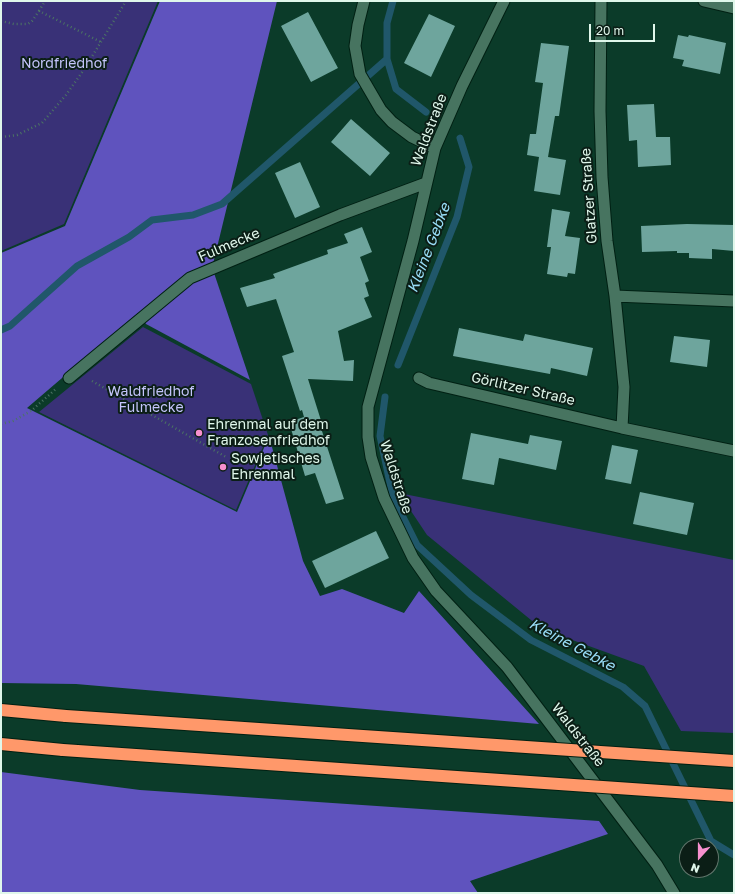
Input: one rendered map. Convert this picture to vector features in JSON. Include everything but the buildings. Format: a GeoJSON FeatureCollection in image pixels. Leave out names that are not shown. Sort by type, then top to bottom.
{"type":"FeatureCollection","features":[{"type":"Feature","properties":{"kind":"highway"},"geometry":{"type":"LineString","coordinates":[[1,710],[66,716],[734,760]]}},
{"type":"Feature","properties":{"kind":"highway"},"geometry":{"type":"LineString","coordinates":[[1,744],[63,750],[734,796]]}},
{"type":"Feature","properties":{"kind":"street"},"geometry":{"type":"LineString","coordinates":[[364,1],[355,46],[360,74],[381,110],[392,122],[412,137],[435,148]]}},
{"type":"Feature","properties":{"kind":"street","name":"Waldstraße"},"geometry":{"type":"LineString","coordinates":[[504,1],[462,86],[435,148],[413,241],[368,407],[368,437],[373,464],[384,498],[413,558],[436,591],[507,667],[652,858],[674,893]]}},
{"type":"Feature","properties":{"kind":"street","name":"Glatzer Straße"},"geometry":{"type":"LineString","coordinates":[[601,1],[600,111],[602,177],[607,241],[615,296],[624,387],[622,428]]}},
{"type":"Feature","properties":{"kind":"street"},"geometry":{"type":"LineString","coordinates":[[704,1],[734,8]]}},
{"type":"Feature","properties":{"kind":"street","name":"Fulmecke"},"geometry":{"type":"LineString","coordinates":[[73,375],[190,278],[340,215],[426,183]]}},
{"type":"Feature","properties":{"kind":"street"},"geometry":{"type":"LineString","coordinates":[[615,296],[734,301]]}},
{"type":"Feature","properties":{"kind":"street","name":"Görlitzer Straße"},"geometry":{"type":"LineString","coordinates":[[418,378],[429,383],[622,428],[734,451]]}},
{"type":"Feature","properties":{"kind":"path"},"geometry":{"type":"LineString","coordinates":[[1,21],[14,24],[28,24],[32,21],[45,1]]}},
{"type":"Feature","properties":{"kind":"path"},"geometry":{"type":"LineString","coordinates":[[1,137],[17,135],[42,123],[66,95],[126,1]]}},
{"type":"Feature","properties":{"kind":"path"},"geometry":{"type":"LineString","coordinates":[[40,10],[101,42]]}},
{"type":"Feature","properties":{"kind":"path"},"geometry":{"type":"LineString","coordinates":[[1,424],[13,421],[31,411],[73,375],[226,457]]}},
{"type":"Feature","properties":{"kind":"green space","name":"Nordfriedhof"},"geometry":{"type":"Polygon","coordinates":[[[1,1],[158,1],[64,224],[1,251],[1,1]]]}},
{"type":"Feature","properties":{"kind":"green space","name":"Waldfriedhof Fulmecke"},"geometry":{"type":"Polygon","coordinates":[[[143,327],[251,384],[268,435],[236,510],[39,412],[143,327]]]}},
{"type":"Feature","properties":{"kind":"green space"},"geometry":{"type":"Polygon","coordinates":[[[399,493],[734,560],[734,733],[681,731],[644,666],[542,629],[427,535],[399,493]]]}},
{"type":"Feature","properties":{"kind":"shaded area"},"geometry":{"type":"Polygon","coordinates":[[[160,1],[277,1],[213,264],[213,270],[250,380],[146,324],[138,313],[27,408],[237,512],[269,436],[303,561],[320,596],[342,589],[404,613],[419,591],[539,724],[76,684],[1,683],[1,253],[65,226],[160,1]]]}},
{"type":"Feature","properties":{"kind":"shaded area"},"geometry":{"type":"Polygon","coordinates":[[[1,772],[140,790],[599,821],[608,834],[470,881],[478,893],[1,893],[1,772]]]}},
{"type":"Feature","properties":{"kind":"waterway","name":"Kleine Gebke"},"geometry":{"type":"LineString","coordinates":[[393,1],[387,23],[387,59],[396,89],[426,112]]}},
{"type":"Feature","properties":{"kind":"waterway"},"geometry":{"type":"LineString","coordinates":[[1,330],[10,326],[77,266],[129,237],[152,220],[193,215],[222,204],[387,59]]}},
{"type":"Feature","properties":{"kind":"waterway","name":"Kleine Gebke"},"geometry":{"type":"LineString","coordinates":[[398,365],[457,217],[469,167],[460,138]]}},
{"type":"Feature","properties":{"kind":"waterway","name":"Kleine Gebke"},"geometry":{"type":"LineString","coordinates":[[385,397],[380,436],[393,497],[417,545],[471,595],[531,640],[623,687],[645,706],[711,841],[734,855]]}},
{"type":"Feature","properties":{"kind":"place","name":"Ehrenmal auf dem Franzosenfriedhof"},"geometry":{"type":"Point","coordinates":[199,433]}},
{"type":"Feature","properties":{"kind":"place","name":"Sowjetisches Ehrenmal"},"geometry":{"type":"Point","coordinates":[223,467]}}]}
